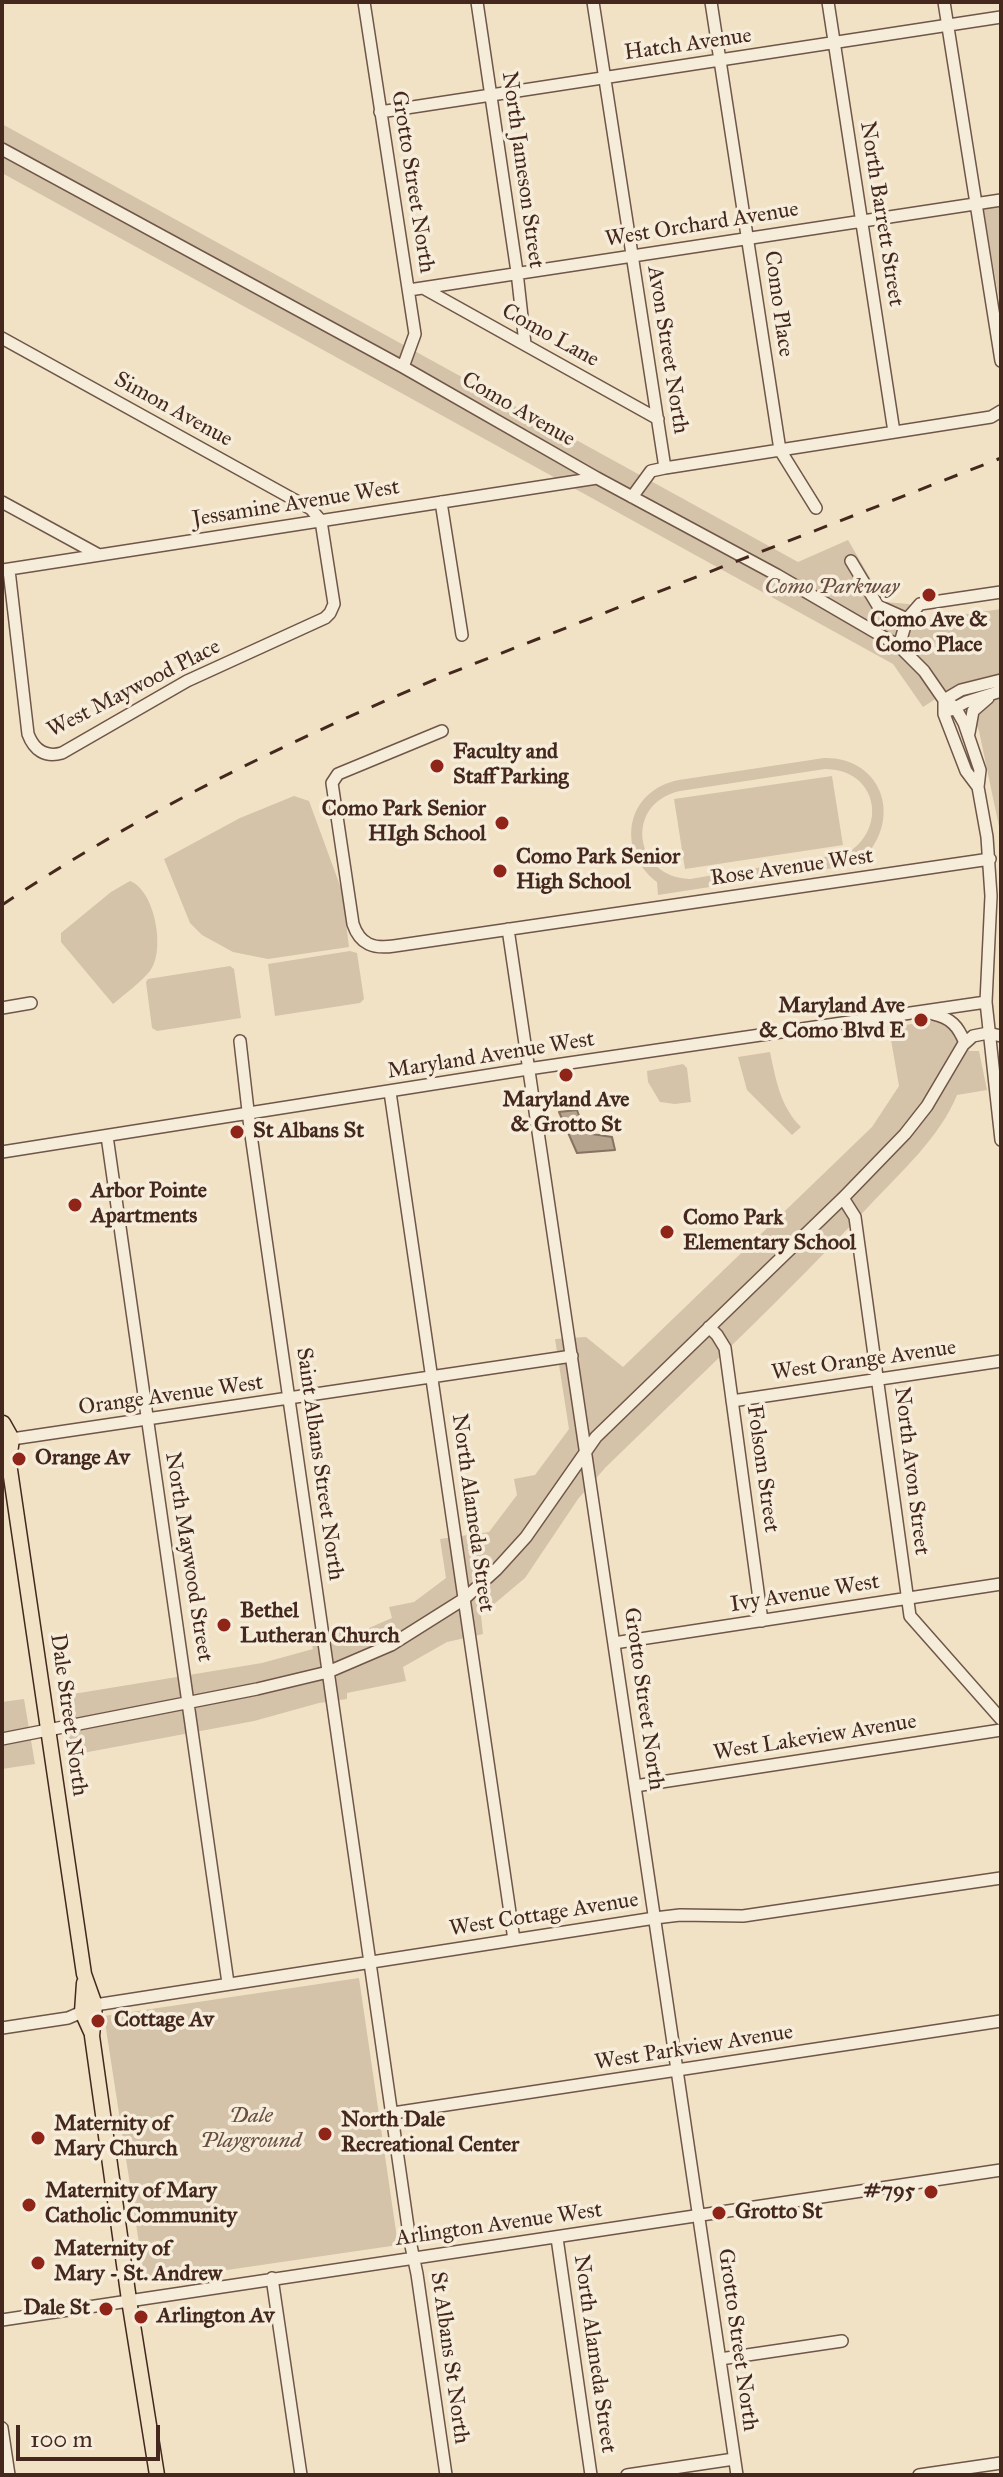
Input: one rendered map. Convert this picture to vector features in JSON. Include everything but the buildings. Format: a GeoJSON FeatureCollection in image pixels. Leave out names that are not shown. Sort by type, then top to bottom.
{"type":"FeatureCollection","features":[{"type":"Feature","properties":{"kind":"main road","name":"Dale Street North"},"geometry":{"type":"LineString","coordinates":[[4,1431],[157,2475]]}},
{"type":"Feature","properties":{"kind":"street","name":"Grotto Street North"},"geometry":{"type":"LineString","coordinates":[[364,2],[415,334],[403,367]]}},
{"type":"Feature","properties":{"kind":"street","name":"North Jameson Street"},"geometry":{"type":"LineString","coordinates":[[477,2],[525,344]]}},
{"type":"Feature","properties":{"kind":"street","name":"Avon Street North"},"geometry":{"type":"LineString","coordinates":[[593,2],[665,468]]}},
{"type":"Feature","properties":{"kind":"street","name":"Como Place"},"geometry":{"type":"LineString","coordinates":[[711,2],[780,450],[816,508]]}},
{"type":"Feature","properties":{"kind":"street","name":"North Barrett Street"},"geometry":{"type":"LineString","coordinates":[[828,2],[894,432]]}},
{"type":"Feature","properties":{"kind":"street"},"geometry":{"type":"LineString","coordinates":[[944,2],[1001,361]]}},
{"type":"Feature","properties":{"kind":"street","name":"Hatch Avenue"},"geometry":{"type":"LineString","coordinates":[[380,112],[1001,17]]}},
{"type":"Feature","properties":{"kind":"street","name":"Como Avenue"},"geometry":{"type":"LineString","coordinates":[[2,149],[403,367],[899,646],[924,671],[944,700]]}},
{"type":"Feature","properties":{"kind":"street","name":"West Orchard Avenue"},"geometry":{"type":"LineString","coordinates":[[409,290],[1001,200]]}},
{"type":"Feature","properties":{"kind":"street","name":"Como Lane"},"geometry":{"type":"LineString","coordinates":[[423,288],[658,419]]}},
{"type":"Feature","properties":{"kind":"street","name":"Simon Avenue"},"geometry":{"type":"LineString","coordinates":[[2,338],[311,509],[321,521]]}},
{"type":"Feature","properties":{"kind":"street"},"geometry":{"type":"LineString","coordinates":[[632,497],[651,471],[991,417],[1001,411]]}},
{"type":"Feature","properties":{"kind":"street","name":"Jessamine Avenue West"},"geometry":{"type":"LineString","coordinates":[[6,570],[597,478]]}},
{"type":"Feature","properties":{"kind":"street"},"geometry":{"type":"LineString","coordinates":[[2,502],[99,555]]}},
{"type":"Feature","properties":{"kind":"street"},"geometry":{"type":"LineString","coordinates":[[441,502],[462,635]]}},
{"type":"Feature","properties":{"kind":"street","name":"West Maywood Place"},"geometry":{"type":"LineString","coordinates":[[6,570],[29,737],[36,749],[56,755],[187,681],[327,616],[334,604],[321,521]]}},
{"type":"Feature","properties":{"kind":"street"},"geometry":{"type":"LineString","coordinates":[[851,561],[878,606],[907,619]]}},
{"type":"Feature","properties":{"kind":"street"},"geometry":{"type":"LineString","coordinates":[[899,646],[907,619],[920,604],[1001,592]]}},
{"type":"Feature","properties":{"kind":"street"},"geometry":{"type":"LineString","coordinates":[[944,700],[961,690],[1001,680]]}},
{"type":"Feature","properties":{"kind":"street"},"geometry":{"type":"LineString","coordinates":[[944,714],[998,692]]}},
{"type":"Feature","properties":{"kind":"street"},"geometry":{"type":"LineString","coordinates":[[969,738],[973,711],[998,692]]}},
{"type":"Feature","properties":{"kind":"street"},"geometry":{"type":"LineString","coordinates":[[944,700],[955,707],[964,723],[980,770],[978,787],[990,859],[986,1002],[1001,1140]]}},
{"type":"Feature","properties":{"kind":"street"},"geometry":{"type":"LineString","coordinates":[[944,700],[944,714],[966,771],[978,787]]}},
{"type":"Feature","properties":{"kind":"street","name":"Rose Avenue West"},"geometry":{"type":"LineString","coordinates":[[442,731],[338,774],[332,783],[356,935],[363,943],[373,947],[990,859]]}},
{"type":"Feature","properties":{"kind":"street","name":"Grotto Street North"},"geometry":{"type":"LineString","coordinates":[[508,929],[737,2475]]}},
{"type":"Feature","properties":{"kind":"street","name":"Maryland Avenue West"},"geometry":{"type":"LineString","coordinates":[[2,1152],[528,1069],[986,1002]]}},
{"type":"Feature","properties":{"kind":"street"},"geometry":{"type":"LineString","coordinates":[[2,1008],[31,1003]]}},
{"type":"Feature","properties":{"kind":"street"},"geometry":{"type":"LineString","coordinates":[[924,1012],[952,1021],[965,1043]]}},
{"type":"Feature","properties":{"kind":"street"},"geometry":{"type":"LineString","coordinates":[[2,1739],[328,1672],[391,1645],[464,1599],[526,1537],[596,1437],[900,1139],[927,1106],[965,1043],[973,1036],[988,1033],[1001,1036]]}},
{"type":"Feature","properties":{"kind":"street"},"geometry":{"type":"LineString","coordinates":[[240,1041],[248,1114]]}},
{"type":"Feature","properties":{"kind":"street","name":"North Alameda Street"},"geometry":{"type":"LineString","coordinates":[[390,1092],[514,1940]]}},
{"type":"Feature","properties":{"kind":"street","name":"Saint Albans Street North"},"geometry":{"type":"LineString","coordinates":[[248,1114],[370,1963]]}},
{"type":"Feature","properties":{"kind":"street","name":"North Maywood Street"},"geometry":{"type":"LineString","coordinates":[[107,1136],[228,1983]]}},
{"type":"Feature","properties":{"kind":"street","name":"North Avon Street"},"geometry":{"type":"LineString","coordinates":[[843,1198],[855,1217],[910,1616],[1001,1719]]}},
{"type":"Feature","properties":{"kind":"street","name":"Folsom Street"},"geometry":{"type":"LineString","coordinates":[[709,1327],[725,1348],[762,1621]]}},
{"type":"Feature","properties":{"kind":"street","name":"Orange Avenue West"},"geometry":{"type":"LineString","coordinates":[[4,1431],[147,1419],[572,1356]]}},
{"type":"Feature","properties":{"kind":"street","name":"West Orange Avenue"},"geometry":{"type":"LineString","coordinates":[[732,1401],[1001,1361]]}},
{"type":"Feature","properties":{"kind":"street","name":"Ivy Avenue West"},"geometry":{"type":"LineString","coordinates":[[614,1643],[1001,1584]]}},
{"type":"Feature","properties":{"kind":"street","name":"West Lakeview Avenue"},"geometry":{"type":"LineString","coordinates":[[635,1786],[1001,1730]]}},
{"type":"Feature","properties":{"kind":"street","name":"West Cottage Avenue"},"geometry":{"type":"LineString","coordinates":[[2,2028],[68,2018],[89,2008],[228,1983],[655,1918],[680,1915],[743,1916],[1001,1878]]}},
{"type":"Feature","properties":{"kind":"street","name":"St Albans St North"},"geometry":{"type":"LineString","coordinates":[[370,1963],[446,2475]]}},
{"type":"Feature","properties":{"kind":"street","name":"West Parkview Avenue"},"geometry":{"type":"LineString","coordinates":[[393,2113],[1001,2021]]}},
{"type":"Feature","properties":{"kind":"street","name":"Arlington Avenue West"},"geometry":{"type":"LineString","coordinates":[[2,2320],[1001,2170]]}},
{"type":"Feature","properties":{"kind":"street","name":"North Alameda Street"},"geometry":{"type":"LineString","coordinates":[[557,2238],[591,2475]]}},
{"type":"Feature","properties":{"kind":"street"},"geometry":{"type":"LineString","coordinates":[[272,2278],[301,2475]]}},
{"type":"Feature","properties":{"kind":"street"},"geometry":{"type":"LineString","coordinates":[[720,2359],[842,2341]]}},
{"type":"Feature","properties":{"kind":"street"},"geometry":{"type":"LineString","coordinates":[[2,2428],[9,2475]]}},
{"type":"Feature","properties":{"kind":"street"},"geometry":{"type":"LineString","coordinates":[[627,2475],[734,2459]]}},
{"type":"Feature","properties":{"kind":"street"},"geometry":{"type":"LineString","coordinates":[[919,2475],[984,2470],[1001,2463]]}},
{"type":"Feature","properties":{"kind":"green space","name":"Como Parkway"},"geometry":{"type":"Polygon","coordinates":[[[2,124],[798,562],[848,540],[884,602],[909,604],[925,620],[1001,609],[1001,836],[979,731],[960,683],[923,707],[893,664],[2,173],[2,124]]]}},
{"type":"Feature","properties":{"kind":"green space"},"geometry":{"type":"Polygon","coordinates":[[[1001,205],[1001,310],[983,208],[1001,205]]]}},
{"type":"Feature","properties":{"kind":"green space"},"geometry":{"type":"Polygon","coordinates":[[[824,758],[858,766],[870,776],[883,803],[879,835],[870,851],[872,862],[658,895],[657,882],[635,854],[632,823],[647,796],[661,786],[679,780],[824,758]],[[825,769],[680,791],[662,798],[650,810],[644,824],[643,839],[647,853],[657,866],[671,875],[690,879],[848,853],[861,842],[869,828],[871,801],[866,788],[856,778],[825,769]]]}},
{"type":"Feature","properties":{"kind":"green space"},"geometry":{"type":"Polygon","coordinates":[[[832,776],[843,845],[685,869],[674,799],[832,776]]]}},
{"type":"Feature","properties":{"kind":"green space"},"geometry":{"type":"Polygon","coordinates":[[[294,796],[309,801],[342,891],[349,947],[268,959],[233,952],[202,935],[190,923],[164,859],[240,818],[294,796]]]}},
{"type":"Feature","properties":{"kind":"green space"},"geometry":{"type":"Polygon","coordinates":[[[130,881],[139,887],[152,908],[157,950],[150,971],[113,1004],[61,942],[61,933],[111,892],[130,881]]]}},
{"type":"Feature","properties":{"kind":"green space"},"geometry":{"type":"Polygon","coordinates":[[[350,951],[357,953],[364,999],[360,1003],[275,1016],[268,964],[350,951]]]}},
{"type":"Feature","properties":{"kind":"green space"},"geometry":{"type":"Polygon","coordinates":[[[230,966],[234,969],[241,1018],[157,1031],[152,1028],[148,979],[230,966]]]}},
{"type":"Feature","properties":{"kind":"green space"},"geometry":{"type":"Polygon","coordinates":[[[939,1019],[954,1031],[956,1040],[970,1051],[979,1051],[987,1090],[957,1095],[941,1125],[907,1167],[773,1305],[605,1468],[578,1499],[525,1578],[481,1615],[483,1634],[447,1642],[403,1667],[406,1681],[347,1693],[347,1699],[319,1703],[254,1721],[72,1755],[61,1696],[262,1663],[313,1649],[310,1637],[369,1628],[392,1618],[389,1607],[414,1602],[446,1578],[440,1539],[489,1532],[517,1495],[514,1479],[535,1475],[569,1429],[555,1339],[586,1337],[623,1367],[872,1127],[899,1086],[889,1028],[939,1019]]]}},
{"type":"Feature","properties":{"kind":"green space"},"geometry":{"type":"Polygon","coordinates":[[[770,1052],[784,1101],[801,1127],[792,1135],[747,1090],[738,1057],[770,1052]]]}},
{"type":"Feature","properties":{"kind":"green space"},"geometry":{"type":"Polygon","coordinates":[[[683,1064],[687,1068],[691,1102],[660,1102],[648,1082],[647,1071],[683,1064]]]}},
{"type":"Feature","properties":{"kind":"green space"},"geometry":{"type":"Polygon","coordinates":[[[24,1699],[35,1764],[2,1769],[2,1702],[24,1699]]]}},
{"type":"Feature","properties":{"kind":"green space","name":"Dale Playground"},"geometry":{"type":"Polygon","coordinates":[[[359,1978],[398,2245],[145,2282],[104,2016],[359,1978]]]}},
{"type":"Feature","properties":{"kind":"shaded area"},"geometry":{"type":"Polygon","coordinates":[[[577,1110],[585,1133],[612,1137],[615,1150],[577,1153],[559,1112],[577,1110]]]}},
{"type":"Feature","properties":{"kind":"railway"},"geometry":{"type":"LineString","coordinates":[[2,905],[109,838],[219,779],[333,724],[448,674],[1001,458]]}},
{"type":"Feature","properties":{"kind":"place","name":"Como Ave & Como Place"},"geometry":{"type":"Point","coordinates":[929,595]}},
{"type":"Feature","properties":{"kind":"place","name":"Faculty and Staff Parking"},"geometry":{"type":"Point","coordinates":[437,766]}},
{"type":"Feature","properties":{"kind":"place","name":"Como Park Senior HIgh School"},"geometry":{"type":"Point","coordinates":[502,823]}},
{"type":"Feature","properties":{"kind":"place","name":"Como Park Senior High School"},"geometry":{"type":"Point","coordinates":[500,871]}},
{"type":"Feature","properties":{"kind":"place","name":"Maryland Ave & Como Blvd E"},"geometry":{"type":"Point","coordinates":[921,1020]}},
{"type":"Feature","properties":{"kind":"place","name":"Maryland Ave & Grotto St"},"geometry":{"type":"Point","coordinates":[566,1075]}},
{"type":"Feature","properties":{"kind":"place","name":"St Albans St"},"geometry":{"type":"Point","coordinates":[237,1132]}},
{"type":"Feature","properties":{"kind":"place","name":"Arbor Pointe Apartments"},"geometry":{"type":"Point","coordinates":[75,1205]}},
{"type":"Feature","properties":{"kind":"place","name":"Como Park Elementary School"},"geometry":{"type":"Point","coordinates":[667,1232]}},
{"type":"Feature","properties":{"kind":"place","name":"Orange Av"},"geometry":{"type":"Point","coordinates":[19,1459]}},
{"type":"Feature","properties":{"kind":"place","name":"Bethel Lutheran Church"},"geometry":{"type":"Point","coordinates":[224,1625]}},
{"type":"Feature","properties":{"kind":"place","name":"Cottage Av"},"geometry":{"type":"Point","coordinates":[98,2021]}},
{"type":"Feature","properties":{"kind":"place","name":"North Dale Recreational Center"},"geometry":{"type":"Point","coordinates":[325,2134]}},
{"type":"Feature","properties":{"kind":"place","name":"Maternity of Mary Church"},"geometry":{"type":"Point","coordinates":[38,2138]}},
{"type":"Feature","properties":{"kind":"place","name":"#795"},"geometry":{"type":"Point","coordinates":[931,2192]}},
{"type":"Feature","properties":{"kind":"place","name":"Maternity of Mary Catholic Community"},"geometry":{"type":"Point","coordinates":[29,2205]}},
{"type":"Feature","properties":{"kind":"place","name":"Grotto St"},"geometry":{"type":"Point","coordinates":[719,2213]}},
{"type":"Feature","properties":{"kind":"place","name":"Maternity of Mary - St. Andrew"},"geometry":{"type":"Point","coordinates":[38,2263]}},
{"type":"Feature","properties":{"kind":"place","name":"Dale St"},"geometry":{"type":"Point","coordinates":[106,2309]}},
{"type":"Feature","properties":{"kind":"place","name":"Arlington Av"},"geometry":{"type":"Point","coordinates":[141,2317]}}]}
